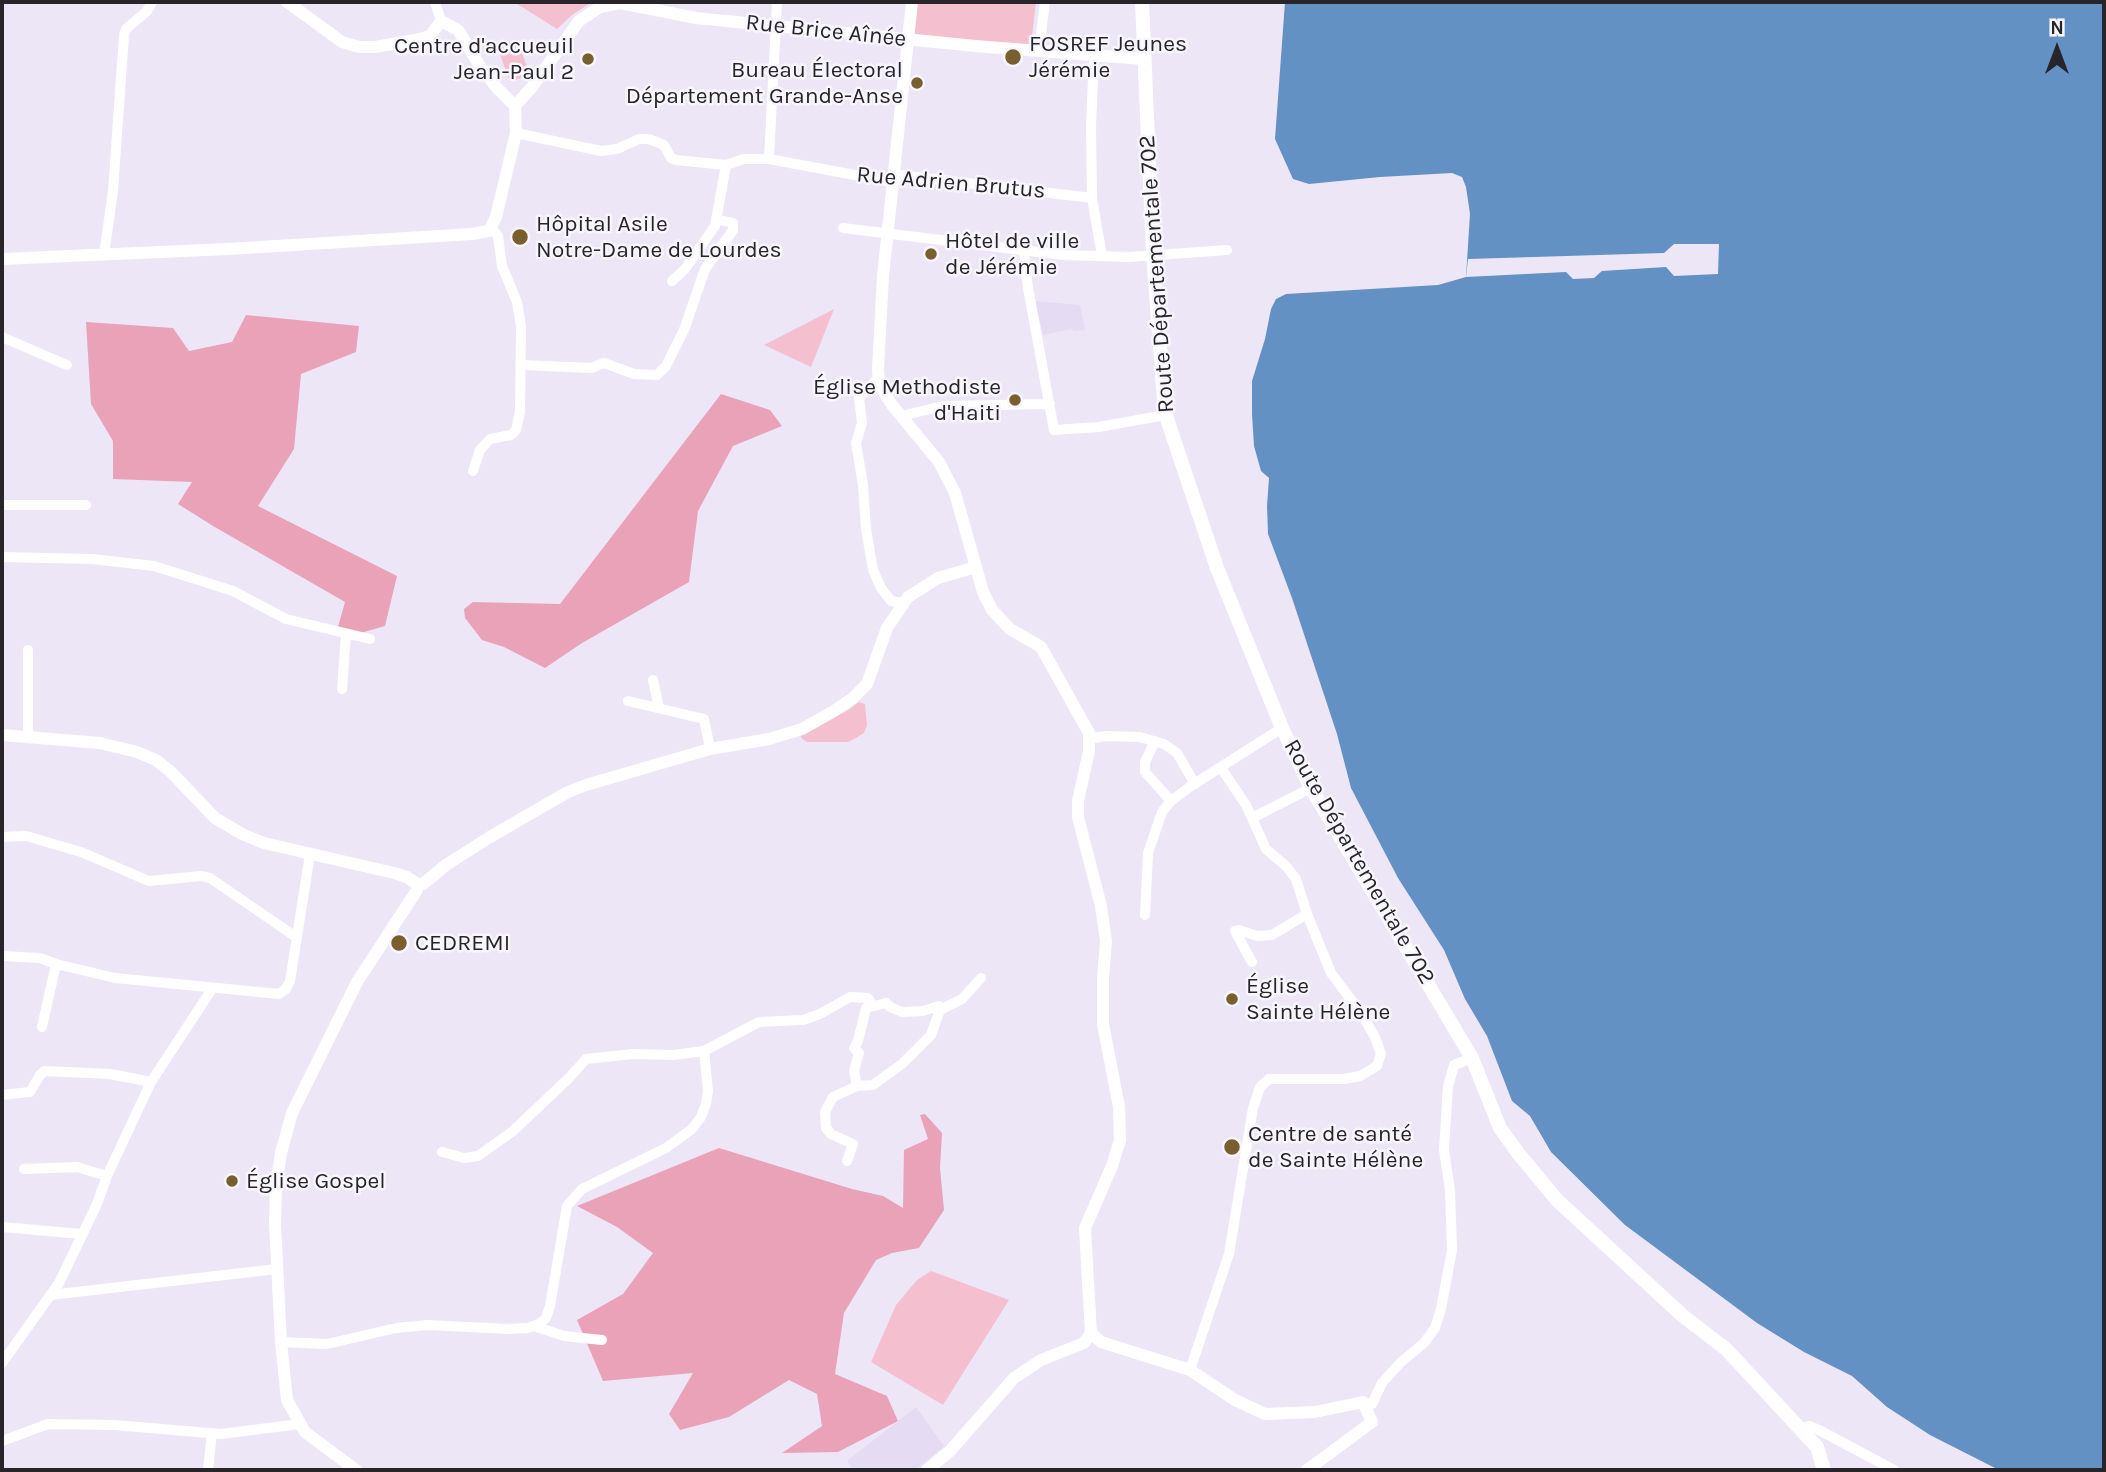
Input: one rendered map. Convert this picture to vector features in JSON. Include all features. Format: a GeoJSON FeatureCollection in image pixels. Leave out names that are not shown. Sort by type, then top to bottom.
{"type":"FeatureCollection","features":[{"type":"Feature","properties":{"kind":"main road","name":"Route Départementale 702"},"geometry":{"type":"LineString","coordinates":[[1142,2],[1153,254],[1165,413],[1217,568],[1282,728],[1311,788],[1472,1058],[1500,1128],[1518,1153],[1558,1199],[1684,1316],[1726,1349],[1818,1447],[1824,1470]]}},
{"type":"Feature","properties":{"kind":"street"},"geometry":{"type":"LineString","coordinates":[[104,255],[113,191],[124,35],[126,29],[147,11],[152,2]]}},
{"type":"Feature","properties":{"kind":"street"},"geometry":{"type":"LineString","coordinates":[[287,2],[342,42],[359,47],[386,46],[430,36],[441,21]]}},
{"type":"Feature","properties":{"kind":"street"},"geometry":{"type":"LineString","coordinates":[[2,259],[489,231],[496,217],[516,133],[515,106],[480,66],[458,30],[441,21],[435,2]]}},
{"type":"Feature","properties":{"kind":"street"},"geometry":{"type":"LineString","coordinates":[[769,159],[777,2]]}},
{"type":"Feature","properties":{"kind":"street"},"geometry":{"type":"LineString","coordinates":[[912,2],[887,233],[878,378],[886,397],[939,462],[955,493],[983,592],[992,610],[1010,629],[1041,647],[1089,733],[1089,751],[1078,801],[1078,817],[1101,906],[1106,940],[1102,978],[1103,1024],[1119,1107],[1120,1140],[1086,1228],[1091,1333],[1084,1343],[1041,1360],[1014,1378],[950,1451],[927,1470]]}},
{"type":"Feature","properties":{"kind":"street"},"geometry":{"type":"LineString","coordinates":[[1039,50],[1045,2]]}},
{"type":"Feature","properties":{"kind":"street","name":"Rue Brice Aînée"},"geometry":{"type":"LineString","coordinates":[[515,106],[532,87],[579,21],[600,8],[620,3],[696,18],[775,27],[1143,60]]}},
{"type":"Feature","properties":{"kind":"street"},"geometry":{"type":"LineString","coordinates":[[1094,55],[1092,198],[1102,257]]}},
{"type":"Feature","properties":{"kind":"street","name":"Rue Adrien Brutus"},"geometry":{"type":"LineString","coordinates":[[516,133],[601,151],[618,149],[639,139],[649,139],[664,145],[671,158],[676,160],[726,165],[744,159],[769,159],[892,182],[900,175],[1092,198]]}},
{"type":"Feature","properties":{"kind":"street"},"geometry":{"type":"LineString","coordinates":[[672,281],[685,269],[715,226],[726,165]]}},
{"type":"Feature","properties":{"kind":"street"},"geometry":{"type":"LineString","coordinates":[[522,365],[591,368],[604,363],[634,374],[657,375],[666,366],[684,330],[705,269],[733,230],[733,223],[716,219]]}},
{"type":"Feature","properties":{"kind":"street"},"geometry":{"type":"LineString","coordinates":[[473,471],[480,450],[490,439],[511,435],[516,430],[520,412],[522,326],[517,302],[502,266],[498,236],[491,228]]}},
{"type":"Feature","properties":{"kind":"street"},"geometry":{"type":"LineString","coordinates":[[843,228],[1024,251],[1102,257],[1227,250]]}},
{"type":"Feature","properties":{"kind":"street"},"geometry":{"type":"LineString","coordinates":[[1024,251],[1028,288],[1054,430],[1099,427],[1165,413]]}},
{"type":"Feature","properties":{"kind":"street"},"geometry":{"type":"LineString","coordinates":[[2,337],[67,365]]}},
{"type":"Feature","properties":{"kind":"street"},"geometry":{"type":"LineString","coordinates":[[878,378],[859,398],[862,423],[856,443],[873,570],[881,588],[891,601],[903,603]]}},
{"type":"Feature","properties":{"kind":"street"},"geometry":{"type":"LineString","coordinates":[[901,416],[943,406],[1050,404]]}},
{"type":"Feature","properties":{"kind":"street"},"geometry":{"type":"LineString","coordinates":[[2,505],[86,505]]}},
{"type":"Feature","properties":{"kind":"street"},"geometry":{"type":"LineString","coordinates":[[2,557],[92,559],[154,566],[233,591],[286,619],[370,639]]}},
{"type":"Feature","properties":{"kind":"street"},"geometry":{"type":"LineString","coordinates":[[356,1470],[305,1432],[287,1400],[277,1269],[276,1187],[281,1153],[292,1113],[358,982],[419,886],[446,865],[547,802],[586,785],[710,749],[769,739],[802,729],[853,698],[867,684],[887,628],[903,603],[916,590],[938,578],[976,567]]}},
{"type":"Feature","properties":{"kind":"street"},"geometry":{"type":"LineString","coordinates":[[342,690],[346,634]]}},
{"type":"Feature","properties":{"kind":"street"},"geometry":{"type":"LineString","coordinates":[[28,650],[28,736]]}},
{"type":"Feature","properties":{"kind":"street"},"geometry":{"type":"LineString","coordinates":[[653,680],[659,708]]}},
{"type":"Feature","properties":{"kind":"street"},"geometry":{"type":"LineString","coordinates":[[628,701],[704,719],[710,749]]}},
{"type":"Feature","properties":{"kind":"street"},"geometry":{"type":"LineString","coordinates":[[1145,915],[1148,853],[1162,812],[1171,801],[1195,784],[1282,728]]}},
{"type":"Feature","properties":{"kind":"street"},"geometry":{"type":"LineString","coordinates":[[2,735],[100,743],[138,752],[156,760],[171,772],[197,801],[227,827],[264,843],[394,873],[407,877],[419,886]]}},
{"type":"Feature","properties":{"kind":"street"},"geometry":{"type":"LineString","coordinates":[[1089,739],[1140,737],[1164,744],[1177,753],[1195,784]]}},
{"type":"Feature","properties":{"kind":"street"},"geometry":{"type":"LineString","coordinates":[[1155,741],[1145,762],[1145,772],[1171,801]]}},
{"type":"Feature","properties":{"kind":"street"},"geometry":{"type":"LineString","coordinates":[[1190,1370],[1229,1254],[1251,1117],[1260,1087],[1269,1079],[1350,1078],[1369,1073],[1380,1061],[1381,1054],[1361,1013],[1331,973],[1296,879],[1286,866],[1266,849],[1252,818],[1221,768]]}},
{"type":"Feature","properties":{"kind":"street"},"geometry":{"type":"LineString","coordinates":[[1252,818],[1311,788]]}},
{"type":"Feature","properties":{"kind":"street"},"geometry":{"type":"LineString","coordinates":[[2,837],[26,836],[81,852],[149,881],[201,876],[210,878],[296,937]]}},
{"type":"Feature","properties":{"kind":"street"},"geometry":{"type":"LineString","coordinates":[[2,956],[40,958],[115,978],[279,994],[286,989],[290,981],[310,854]]}},
{"type":"Feature","properties":{"kind":"street"},"geometry":{"type":"LineString","coordinates":[[1252,962],[1235,931],[1257,936],[1272,935],[1307,914]]}},
{"type":"Feature","properties":{"kind":"street"},"geometry":{"type":"LineString","coordinates":[[42,1027],[56,964]]}},
{"type":"Feature","properties":{"kind":"street"},"geometry":{"type":"LineString","coordinates":[[847,1161],[853,1144],[831,1134],[826,1128],[825,1112],[833,1097],[858,1086],[873,1085],[902,1064],[930,1035],[940,1010],[962,999],[981,978]]}},
{"type":"Feature","properties":{"kind":"street"},"geometry":{"type":"LineString","coordinates":[[2,1363],[50,1295],[82,1234],[151,1082],[212,989]]}},
{"type":"Feature","properties":{"kind":"street"},"geometry":{"type":"LineString","coordinates":[[442,1152],[464,1158],[478,1156],[513,1131],[586,1059],[704,1051],[758,1022],[803,1020],[850,997],[867,998],[873,1005]]}},
{"type":"Feature","properties":{"kind":"street"},"geometry":{"type":"LineString","coordinates":[[858,1086],[854,1071],[859,1053],[854,1048],[866,1008],[886,1003],[902,1012],[923,1011],[939,1006],[943,1009]]}},
{"type":"Feature","properties":{"kind":"street"},"geometry":{"type":"LineString","coordinates":[[534,1326],[546,1318],[550,1306],[567,1206],[582,1189],[666,1148],[692,1129],[701,1117],[708,1091],[704,1051]]}},
{"type":"Feature","properties":{"kind":"street"},"geometry":{"type":"LineString","coordinates":[[1091,1333],[1101,1342],[1190,1370],[1235,1400],[1265,1414],[1315,1412],[1363,1402],[1372,1404],[1382,1383],[1424,1343],[1435,1328],[1441,1309],[1452,1250],[1450,1186],[1444,1150],[1448,1087],[1454,1065],[1472,1058]]}},
{"type":"Feature","properties":{"kind":"street"},"geometry":{"type":"LineString","coordinates":[[2,1095],[30,1092],[45,1071],[110,1074],[151,1082]]}},
{"type":"Feature","properties":{"kind":"street"},"geometry":{"type":"LineString","coordinates":[[24,1169],[76,1167],[107,1176]]}},
{"type":"Feature","properties":{"kind":"street"},"geometry":{"type":"LineString","coordinates":[[2,1227],[82,1234]]}},
{"type":"Feature","properties":{"kind":"street"},"geometry":{"type":"LineString","coordinates":[[50,1295],[277,1269]]}},
{"type":"Feature","properties":{"kind":"street"},"geometry":{"type":"LineString","coordinates":[[281,1342],[327,1345],[396,1328],[427,1325],[509,1329],[534,1326],[564,1336],[602,1340]]}},
{"type":"Feature","properties":{"kind":"street"},"geometry":{"type":"LineString","coordinates":[[1307,1470],[1372,1422],[1363,1402]]}},
{"type":"Feature","properties":{"kind":"street"},"geometry":{"type":"LineString","coordinates":[[2,1441],[48,1424],[114,1425],[221,1434],[300,1424]]}},
{"type":"Feature","properties":{"kind":"street"},"geometry":{"type":"LineString","coordinates":[[1800,1429],[1809,1426],[1819,1430],[1894,1470]]}},
{"type":"Feature","properties":{"kind":"street"},"geometry":{"type":"LineString","coordinates":[[208,1470],[212,1433]]}},
{"type":"Feature","properties":{"kind":"shaded area"},"geometry":{"type":"Polygon","coordinates":[[[514,2],[600,2],[589,4],[557,29],[514,2]]]}},
{"type":"Feature","properties":{"kind":"shaded area"},"geometry":{"type":"Polygon","coordinates":[[[917,2],[1036,2],[1031,45],[914,35],[917,2]]]}},
{"type":"Feature","properties":{"kind":"shaded area"},"geometry":{"type":"Polygon","coordinates":[[[517,39],[530,75],[510,82],[497,46],[517,39]]]}},
{"type":"Feature","properties":{"kind":"shaded area"},"geometry":{"type":"Polygon","coordinates":[[[1035,301],[1080,305],[1085,330],[1072,329],[1043,335],[1035,301]]]}},
{"type":"Feature","properties":{"kind":"shaded area"},"geometry":{"type":"Polygon","coordinates":[[[834,309],[811,367],[764,345],[834,309]]]}},
{"type":"Feature","properties":{"kind":"shaded area"},"geometry":{"type":"Polygon","coordinates":[[[246,315],[359,326],[356,352],[301,374],[294,449],[258,506],[397,576],[385,626],[357,634],[338,627],[345,602],[178,504],[192,482],[113,479],[113,441],[91,404],[86,322],[173,328],[189,351],[232,342],[246,315]]]}},
{"type":"Feature","properties":{"kind":"shaded area"},"geometry":{"type":"Polygon","coordinates":[[[721,394],[770,410],[782,426],[733,446],[698,511],[689,582],[582,643],[545,668],[504,647],[482,640],[465,618],[464,609],[473,602],[560,604],[721,394]]]}},
{"type":"Feature","properties":{"kind":"shaded area"},"geometry":{"type":"Polygon","coordinates":[[[859,702],[865,704],[867,725],[864,733],[848,742],[807,742],[802,739],[800,735],[804,730],[847,711],[859,702]]]}},
{"type":"Feature","properties":{"kind":"shaded area"},"geometry":{"type":"Polygon","coordinates":[[[925,1114],[942,1133],[940,1168],[944,1210],[919,1248],[892,1253],[876,1260],[844,1313],[835,1374],[887,1396],[898,1421],[838,1452],[782,1453],[822,1426],[817,1394],[789,1380],[729,1417],[680,1430],[669,1414],[693,1373],[603,1381],[577,1320],[623,1294],[653,1253],[617,1227],[577,1206],[719,1148],[883,1196],[903,1208],[904,1150],[928,1139],[920,1115],[925,1114]]]}},
{"type":"Feature","properties":{"kind":"shaded area"},"geometry":{"type":"Polygon","coordinates":[[[931,1271],[1009,1300],[943,1405],[871,1362],[896,1305],[917,1280],[931,1271]]]}},
{"type":"Feature","properties":{"kind":"shaded area"},"geometry":{"type":"Polygon","coordinates":[[[916,1407],[944,1446],[912,1470],[854,1470],[847,1461],[916,1407]]]}},
{"type":"Feature","properties":{"kind":"water"},"geometry":{"type":"Polygon","coordinates":[[[1285,2],[2104,2],[2104,1470],[1999,1470],[1930,1435],[1887,1407],[1852,1376],[1804,1352],[1757,1323],[1625,1225],[1551,1152],[1530,1116],[1512,1101],[1487,1036],[1465,999],[1444,950],[1398,878],[1351,788],[1337,734],[1268,534],[1269,478],[1261,471],[1254,446],[1252,414],[1252,381],[1276,299],[1286,294],[1438,285],[1466,277],[1470,214],[1466,187],[1462,177],[1452,173],[1309,184],[1293,179],[1275,139],[1285,2]]]}},
{"type":"Feature","properties":{"kind":"pier"},"geometry":{"type":"Polygon","coordinates":[[[1674,244],[1719,244],[1718,274],[1674,276],[1666,267],[1602,271],[1594,278],[1573,279],[1566,272],[1466,277],[1468,259],[1664,253],[1674,244]]]}},
{"type":"Feature","properties":{"kind":"place","name":"FOSREF Jeunes Jérémie"},"geometry":{"type":"Point","coordinates":[1013,57]}},
{"type":"Feature","properties":{"kind":"place","name":"Centre d'accueuil Jean-Paul 2"},"geometry":{"type":"Point","coordinates":[588,59]}},
{"type":"Feature","properties":{"kind":"place","name":"Bureau Électoral Département Grande-Anse"},"geometry":{"type":"Point","coordinates":[917,83]}},
{"type":"Feature","properties":{"kind":"place","name":"Hôpital Asile Notre-Dame de Lourdes"},"geometry":{"type":"Point","coordinates":[520,237]}},
{"type":"Feature","properties":{"kind":"place","name":"Hôtel de ville de Jérémie"},"geometry":{"type":"Point","coordinates":[931,254]}},
{"type":"Feature","properties":{"kind":"place","name":"Église Methodiste d'Haiti"},"geometry":{"type":"Point","coordinates":[1015,400]}},
{"type":"Feature","properties":{"kind":"place","name":"CEDREMI"},"geometry":{"type":"Point","coordinates":[399,943]}},
{"type":"Feature","properties":{"kind":"place","name":"Église Sainte Hélène"},"geometry":{"type":"Point","coordinates":[1232,999]}},
{"type":"Feature","properties":{"kind":"place","name":"Centre de santé de Sainte Hélène"},"geometry":{"type":"Point","coordinates":[1232,1147]}},
{"type":"Feature","properties":{"kind":"place","name":"Église Gospel"},"geometry":{"type":"Point","coordinates":[232,1181]}}]}
